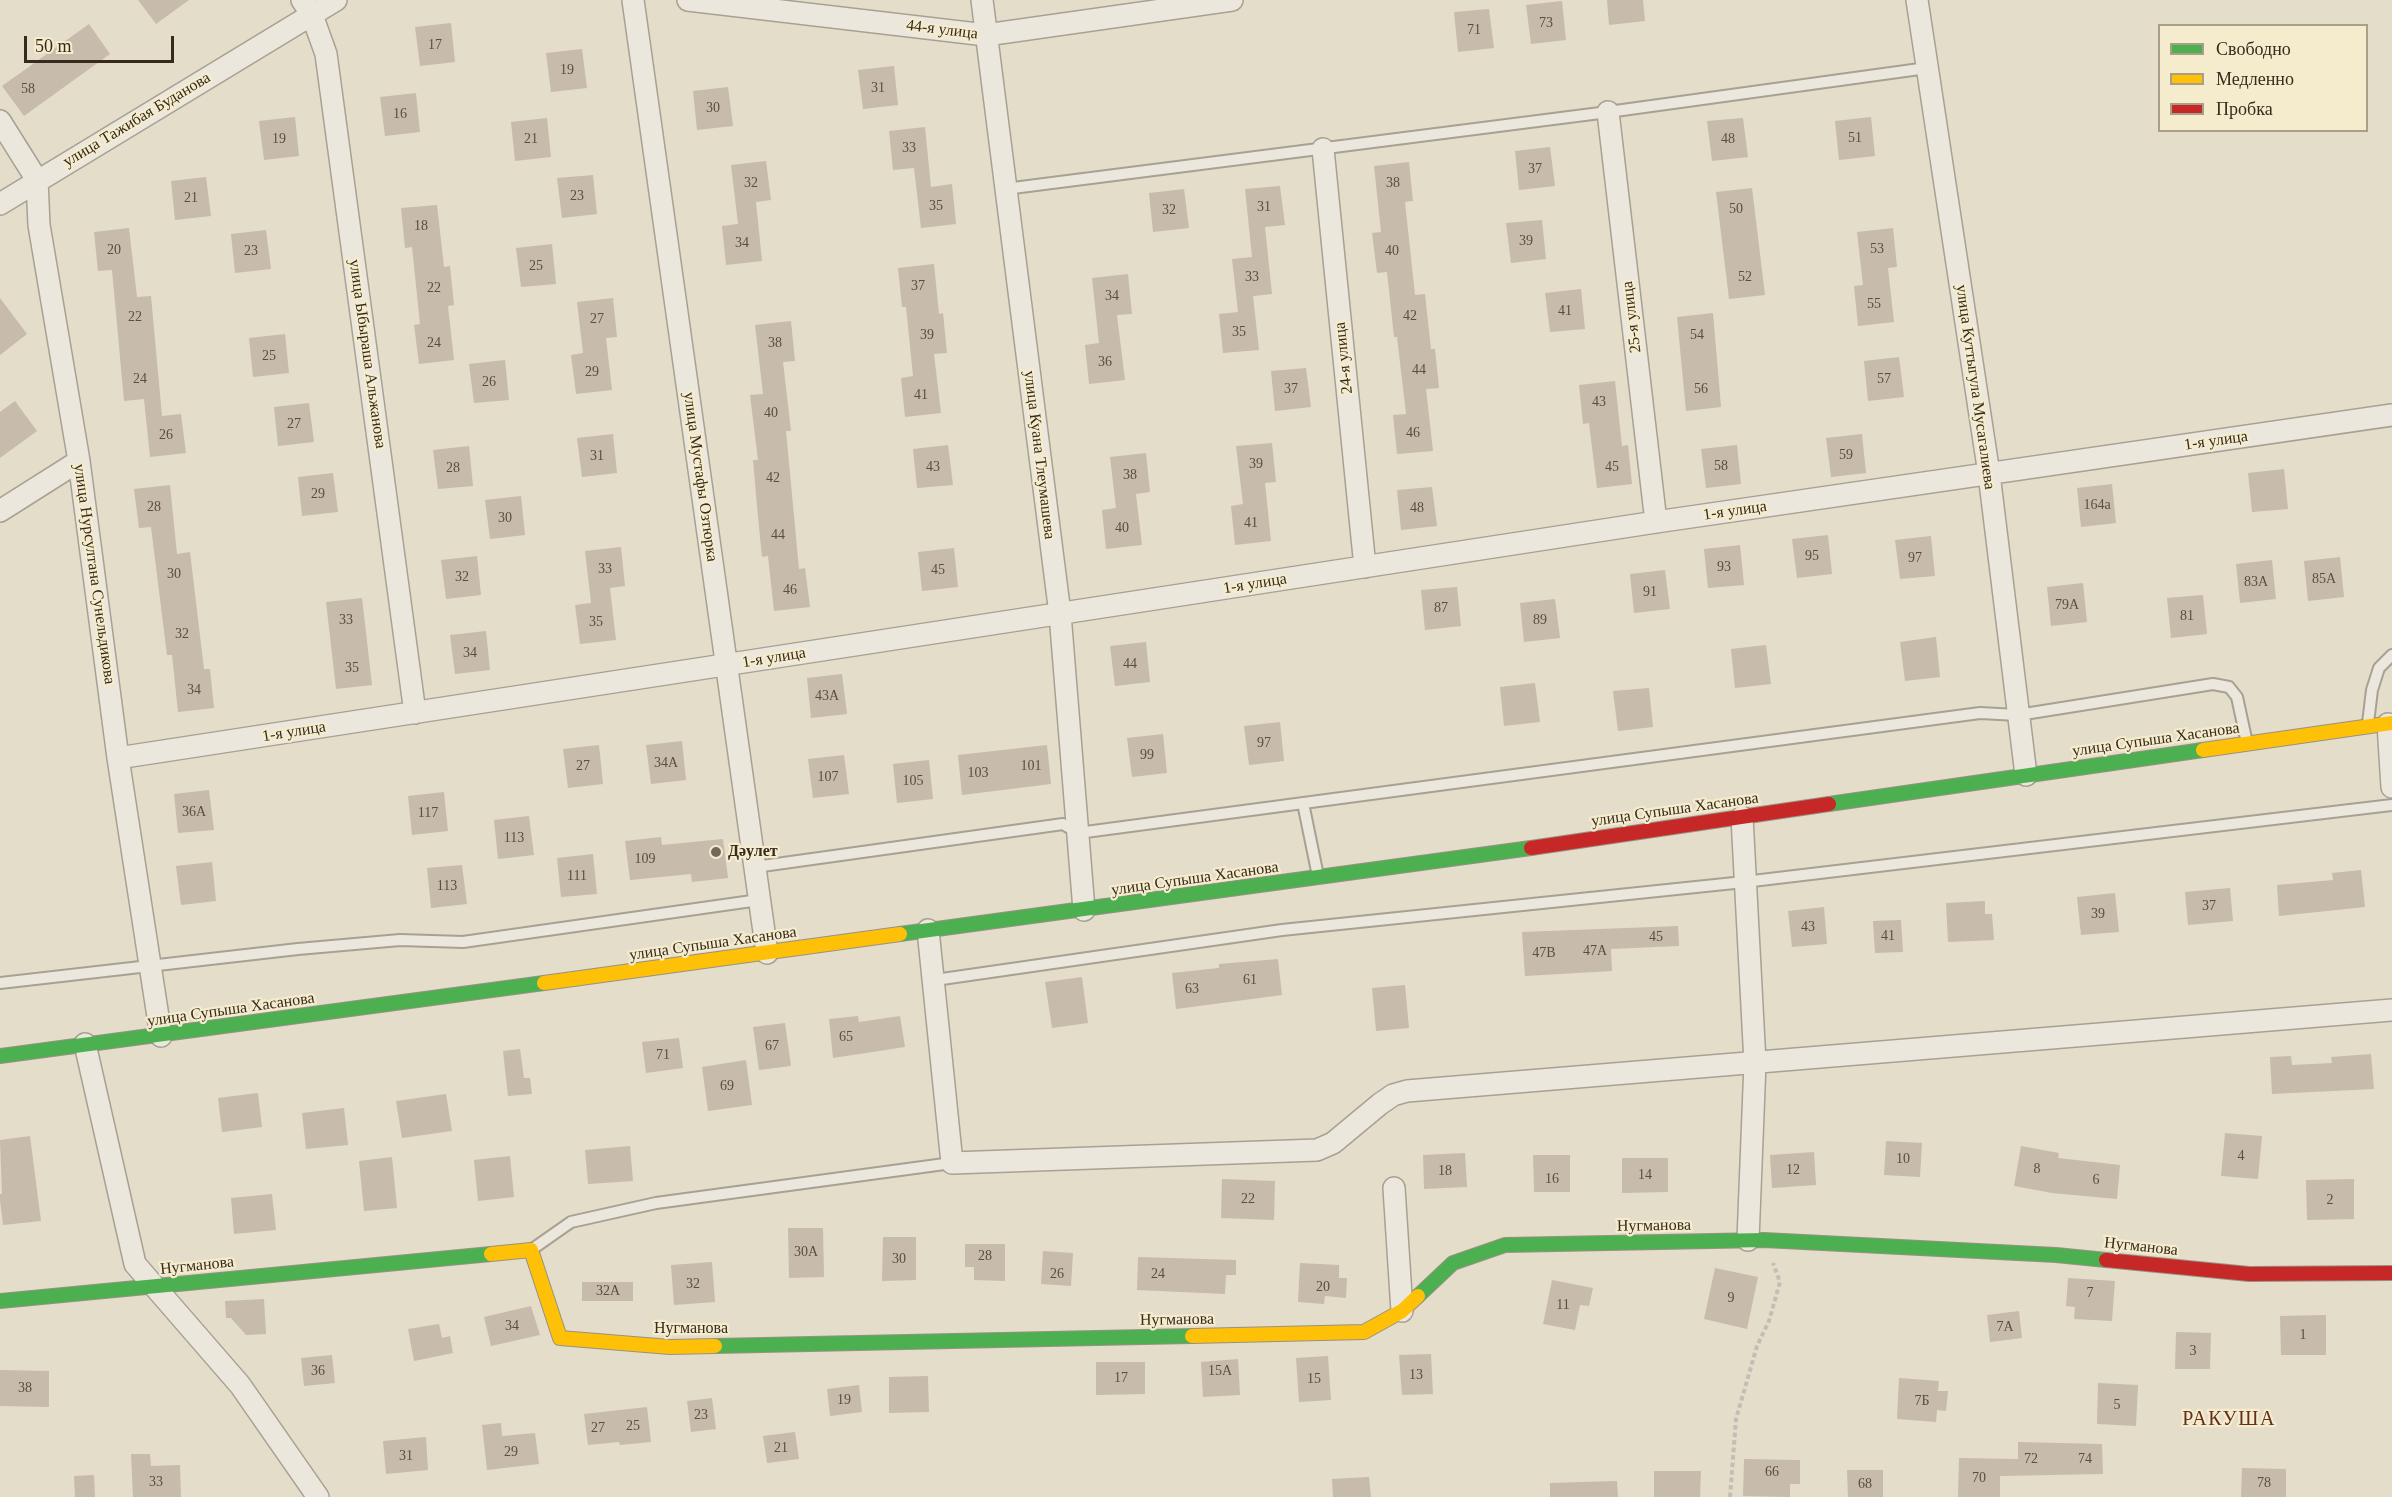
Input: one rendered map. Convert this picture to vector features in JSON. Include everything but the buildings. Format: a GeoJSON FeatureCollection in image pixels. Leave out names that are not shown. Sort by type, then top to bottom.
{"type":"FeatureCollection","features":[{"type":"Feature","properties":{"kind":"street","name":"улица Тажибая Буданова"},"geometry":{"type":"LineString","coordinates":[[0,204],[307,8],[336,0]]}},
{"type":"Feature","properties":{"kind":"street","name":"улица Мустафы Озтюрка"},"geometry":{"type":"LineString","coordinates":[[633,0],[767,953]]}},
{"type":"Feature","properties":{"kind":"street","name":"44-я улица"},"geometry":{"type":"LineString","coordinates":[[688,0],[986,35],[1232,0]]}},
{"type":"Feature","properties":{"kind":"street","name":"улица Куана Тлеумашева"},"geometry":{"type":"LineString","coordinates":[[982,0],[1060,614],[1084,910]]}},
{"type":"Feature","properties":{"kind":"street","name":"улица Куттыгула Мусагалиева"},"geometry":{"type":"LineString","coordinates":[[1917,0],[1989,474],[2026,775]]}},
{"type":"Feature","properties":{"kind":"street","name":"улица Ыбыраша Альжанова"},"geometry":{"type":"LineString","coordinates":[[307,8],[327,54],[415,713]]}},
{"type":"Feature","properties":{"kind":"street","name":"25-я улица"},"geometry":{"type":"LineString","coordinates":[[1608,112],[1656,522]]}},
{"type":"Feature","properties":{"kind":"street","name":"улица Нурсултана Сунельдикова"},"geometry":{"type":"LineString","coordinates":[[0,121],[37,180],[39,225],[79,461],[118,758],[161,1036]]}},
{"type":"Feature","properties":{"kind":"street","name":"24-я улица"},"geometry":{"type":"LineString","coordinates":[[1323,149],[1365,567]]}},
{"type":"Feature","properties":{"kind":"street","name":"1-я улица"},"geometry":{"type":"LineString","coordinates":[[118,758],[1656,522],[2392,415]]}},
{"type":"Feature","properties":{"kind":"street"},"geometry":{"type":"LineString","coordinates":[[0,511],[79,461]]}},
{"type":"Feature","properties":{"kind":"street"},"geometry":{"type":"LineString","coordinates":[[2383,724],[2392,787]]}},
{"type":"Feature","properties":{"kind":"street","name":"улица Супыша Хасанова"},"geometry":{"type":"LineString","coordinates":[[0,1056],[1319,878],[2383,724]]}},
{"type":"Feature","properties":{"kind":"street"},"geometry":{"type":"LineString","coordinates":[[1742,817],[1755,1063],[1756,1240]]}},
{"type":"Feature","properties":{"kind":"street"},"geometry":{"type":"LineString","coordinates":[[928,930],[952,1163],[1317,1150],[1333,1143],[1387,1099],[1407,1091],[2392,1010]]}},
{"type":"Feature","properties":{"kind":"street"},"geometry":{"type":"LineString","coordinates":[[85,1044],[135,1264],[240,1385],[318,1497]]}},
{"type":"Feature","properties":{"kind":"street"},"geometry":{"type":"LineString","coordinates":[[1394,1188],[1402,1311]]}},
{"type":"Feature","properties":{"kind":"street","name":"Нугманова"},"geometry":{"type":"LineString","coordinates":[[0,1301],[531,1250],[560,1338],[670,1347],[1364,1332],[1402,1311],[1453,1263],[1505,1245],[1756,1240],[2056,1255],[2249,1274],[2392,1273]]}},
{"type":"Feature","properties":{"kind":"lane"},"geometry":{"type":"LineString","coordinates":[[1005,189],[1608,112],[1928,68]]}},
{"type":"Feature","properties":{"kind":"lane"},"geometry":{"type":"LineString","coordinates":[[2383,724],[2372,690],[2379,668],[2392,655]]}},
{"type":"Feature","properties":{"kind":"lane"},"geometry":{"type":"LineString","coordinates":[[755,867],[1063,824],[1078,833],[1980,713],[2018,715],[2213,684],[2229,687],[2237,696],[2248,744]]}},
{"type":"Feature","properties":{"kind":"lane"},"geometry":{"type":"LineString","coordinates":[[1304,803],[1319,878]]}},
{"type":"Feature","properties":{"kind":"lane"},"geometry":{"type":"LineString","coordinates":[[934,980],[1282,930],[1744,882],[2392,806]]}},
{"type":"Feature","properties":{"kind":"lane"},"geometry":{"type":"LineString","coordinates":[[0,983],[400,940],[463,942],[759,900]]}},
{"type":"Feature","properties":{"kind":"lane"},"geometry":{"type":"LineString","coordinates":[[531,1250],[571,1222],[656,1203],[952,1163]]}},
{"type":"Feature","properties":{"kind":"path"},"geometry":{"type":"LineString","coordinates":[[1730,1497],[1736,1419],[1757,1346],[1769,1321],[1780,1282],[1756,1240]]}},
{"type":"Feature","properties":{"kind":"traffic: fast"},"geometry":{"type":"LineString","coordinates":[[1829,804],[2203,750]]}},
{"type":"Feature","properties":{"kind":"traffic: fast"},"geometry":{"type":"LineString","coordinates":[[900,934],[1531,848]]}},
{"type":"Feature","properties":{"kind":"traffic: fast"},"geometry":{"type":"LineString","coordinates":[[0,1056],[544,983]]}},
{"type":"Feature","properties":{"kind":"traffic: fast"},"geometry":{"type":"LineString","coordinates":[[1418,1296],[1453,1263],[1505,1245],[1764,1240],[2056,1255],[2106,1260]]}},
{"type":"Feature","properties":{"kind":"traffic: fast"},"geometry":{"type":"LineString","coordinates":[[0,1301],[491,1254]]}},
{"type":"Feature","properties":{"kind":"traffic: fast"},"geometry":{"type":"LineString","coordinates":[[715,1346],[1192,1336]]}},
{"type":"Feature","properties":{"kind":"traffic: slow"},"geometry":{"type":"LineString","coordinates":[[2203,750],[2392,723]]}},
{"type":"Feature","properties":{"kind":"traffic: slow"},"geometry":{"type":"LineString","coordinates":[[544,983],[900,934]]}},
{"type":"Feature","properties":{"kind":"traffic: slow"},"geometry":{"type":"LineString","coordinates":[[491,1254],[531,1250],[560,1338],[670,1347],[715,1346]]}},
{"type":"Feature","properties":{"kind":"traffic: slow"},"geometry":{"type":"LineString","coordinates":[[1192,1336],[1364,1332],[1402,1311],[1418,1296]]}},
{"type":"Feature","properties":{"kind":"traffic: jam"},"geometry":{"type":"LineString","coordinates":[[1531,848],[1829,804]]}},
{"type":"Feature","properties":{"kind":"traffic: jam"},"geometry":{"type":"LineString","coordinates":[[2106,1260],[2249,1274],[2392,1273]]}},
{"type":"Feature","properties":{"kind":"place","name":"Дәулет"},"geometry":{"type":"Point","coordinates":[716,852]}},
{"type":"Feature","properties":{"kind":"district","name":"РАКУША"},"geometry":{"type":"Point","coordinates":[2229,1420]}}]}
